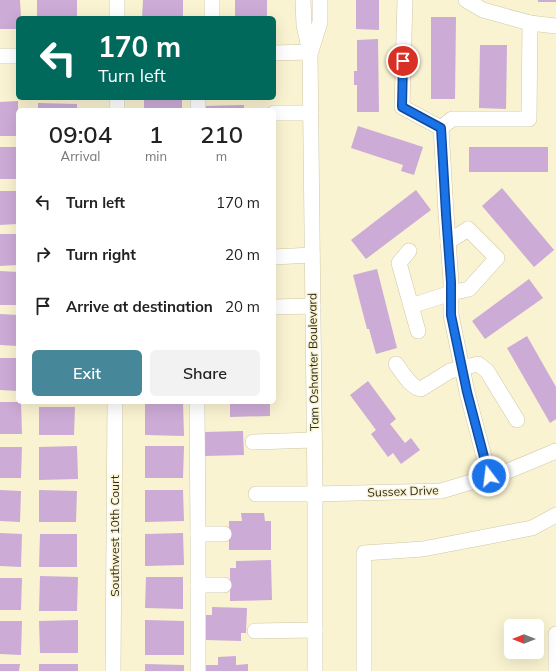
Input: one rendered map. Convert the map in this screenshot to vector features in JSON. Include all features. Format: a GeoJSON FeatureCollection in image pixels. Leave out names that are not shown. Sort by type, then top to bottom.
{"type":"FeatureCollection","features":[{"type":"Feature","properties":{"kind":"street"},"geometry":{"type":"LineString","coordinates":[[117,0],[117,16]]}},
{"type":"Feature","properties":{"kind":"street"},"geometry":{"type":"LineString","coordinates":[[212,0],[212,16]]}},
{"type":"Feature","properties":{"kind":"street","name":"Tam Oshanter Boulevard"},"geometry":{"type":"LineString","coordinates":[[304,0],[304,25],[310,52],[315,494],[315,671]]}},
{"type":"Feature","properties":{"kind":"street","name":"Tam Oshanter Boulevard"},"geometry":{"type":"LineString","coordinates":[[310,52],[320,22],[320,0]]}},
{"type":"Feature","properties":{"kind":"street"},"geometry":{"type":"LineString","coordinates":[[405,0],[402,107],[441,128]]}},
{"type":"Feature","properties":{"kind":"street"},"geometry":{"type":"LineString","coordinates":[[466,0],[483,10],[530,23],[556,26]]}},
{"type":"Feature","properties":{"kind":"street"},"geometry":{"type":"LineString","coordinates":[[441,128],[452,119],[529,119],[530,23]]}},
{"type":"Feature","properties":{"kind":"street"},"geometry":{"type":"LineString","coordinates":[[276,53],[310,52]]}},
{"type":"Feature","properties":{"kind":"street"},"geometry":{"type":"LineString","coordinates":[[0,56],[16,56]]}},
{"type":"Feature","properties":{"kind":"street"},"geometry":{"type":"LineString","coordinates":[[276,113],[311,113]]}},
{"type":"Feature","properties":{"kind":"street"},"geometry":{"type":"LineString","coordinates":[[441,128],[451,282],[451,315],[467,392],[489,476]]}},
{"type":"Feature","properties":{"kind":"street"},"geometry":{"type":"LineString","coordinates":[[411,306],[451,293],[469,290],[496,258],[468,229],[448,242]]}},
{"type":"Feature","properties":{"kind":"street"},"geometry":{"type":"LineString","coordinates":[[409,251],[399,263],[418,331]]}},
{"type":"Feature","properties":{"kind":"street"},"geometry":{"type":"LineString","coordinates":[[276,257],[312,255]]}},
{"type":"Feature","properties":{"kind":"street"},"geometry":{"type":"LineString","coordinates":[[276,307],[313,306]]}},
{"type":"Feature","properties":{"kind":"street"},"geometry":{"type":"LineString","coordinates":[[396,364],[412,386],[417,389],[421,389],[450,371],[478,364],[487,371],[517,420]]}},
{"type":"Feature","properties":{"kind":"street","name":"Southwest 10th Court"},"geometry":{"type":"LineString","coordinates":[[113,671],[115,404]]}},
{"type":"Feature","properties":{"kind":"street"},"geometry":{"type":"LineString","coordinates":[[197,404],[198,671]]}},
{"type":"Feature","properties":{"kind":"street"},"geometry":{"type":"LineString","coordinates":[[254,442],[314,440]]}},
{"type":"Feature","properties":{"kind":"street","name":"Sussex Drive"},"geometry":{"type":"LineString","coordinates":[[256,494],[315,494],[441,490],[508,471],[556,451]]}},
{"type":"Feature","properties":{"kind":"street"},"geometry":{"type":"LineString","coordinates":[[364,671],[364,553],[423,549],[532,528],[556,515]]}},
{"type":"Feature","properties":{"kind":"street"},"geometry":{"type":"LineString","coordinates":[[198,534],[224,534]]}},
{"type":"Feature","properties":{"kind":"street"},"geometry":{"type":"LineString","coordinates":[[198,585],[224,585]]}},
{"type":"Feature","properties":{"kind":"street"},"geometry":{"type":"LineString","coordinates":[[255,631],[315,630]]}},
{"type":"Feature","properties":{"kind":"street"},"geometry":{"type":"LineString","coordinates":[[556,634],[556,671]]}},
{"type":"Feature","properties":{"kind":"building"},"geometry":{"type":"Polygon","coordinates":[[[0,0],[20,0],[21,16],[16,16],[16,29],[0,29],[0,0]]]}},
{"type":"Feature","properties":{"kind":"building"},"geometry":{"type":"Polygon","coordinates":[[[37,0],[77,0],[77,16],[37,16],[37,0]]]}},
{"type":"Feature","properties":{"kind":"building"},"geometry":{"type":"Polygon","coordinates":[[[143,0],[183,0],[183,16],[142,16],[143,0]]]}},
{"type":"Feature","properties":{"kind":"building"},"geometry":{"type":"Polygon","coordinates":[[[235,0],[267,0],[267,16],[235,16],[235,0]]]}},
{"type":"Feature","properties":{"kind":"building"},"geometry":{"type":"Polygon","coordinates":[[[356,0],[379,0],[379,30],[356,29],[356,0]]]}},
{"type":"Feature","properties":{"kind":"building"},"geometry":{"type":"Polygon","coordinates":[[[538,0],[556,0],[556,2],[538,2],[538,0]]]}},
{"type":"Feature","properties":{"kind":"building"},"geometry":{"type":"Polygon","coordinates":[[[431,17],[456,17],[455,99],[431,99],[431,17]]]}},
{"type":"Feature","properties":{"kind":"building"},"geometry":{"type":"Polygon","coordinates":[[[378,39],[379,112],[357,112],[357,85],[354,85],[354,71],[357,71],[357,40],[378,39]]]}},
{"type":"Feature","properties":{"kind":"building"},"geometry":{"type":"Polygon","coordinates":[[[480,45],[507,45],[506,109],[479,108],[480,45]]]}},
{"type":"Feature","properties":{"kind":"building"},"geometry":{"type":"Polygon","coordinates":[[[144,100],[182,100],[182,108],[144,108],[144,100]]]}},
{"type":"Feature","properties":{"kind":"building"},"geometry":{"type":"Polygon","coordinates":[[[18,101],[18,108],[16,108],[16,136],[0,136],[0,102],[18,101]]]}},
{"type":"Feature","properties":{"kind":"building"},"geometry":{"type":"Polygon","coordinates":[[[38,103],[77,104],[77,108],[38,108],[38,103]]]}},
{"type":"Feature","properties":{"kind":"building"},"geometry":{"type":"Polygon","coordinates":[[[244,105],[244,108],[204,108],[203,106],[244,105]]]}},
{"type":"Feature","properties":{"kind":"building"},"geometry":{"type":"Polygon","coordinates":[[[358,126],[423,147],[414,175],[401,171],[403,165],[351,148],[358,126]]]}},
{"type":"Feature","properties":{"kind":"building"},"geometry":{"type":"Polygon","coordinates":[[[0,147],[16,147],[16,179],[0,179],[0,147]]]}},
{"type":"Feature","properties":{"kind":"building"},"geometry":{"type":"Polygon","coordinates":[[[469,147],[548,147],[548,172],[469,172],[469,147]]]}},
{"type":"Feature","properties":{"kind":"building"},"geometry":{"type":"Polygon","coordinates":[[[502,188],[554,250],[534,267],[482,206],[502,188]]]}},
{"type":"Feature","properties":{"kind":"building"},"geometry":{"type":"Polygon","coordinates":[[[416,190],[431,210],[366,259],[351,240],[416,190]]]}},
{"type":"Feature","properties":{"kind":"building"},"geometry":{"type":"Polygon","coordinates":[[[0,191],[16,191],[16,224],[0,225],[0,191]]]}},
{"type":"Feature","properties":{"kind":"building"},"geometry":{"type":"Polygon","coordinates":[[[0,234],[16,234],[16,265],[0,266],[0,234]]]}},
{"type":"Feature","properties":{"kind":"building"},"geometry":{"type":"Polygon","coordinates":[[[377,269],[397,348],[376,354],[369,329],[367,329],[353,275],[377,269]]]}},
{"type":"Feature","properties":{"kind":"building"},"geometry":{"type":"Polygon","coordinates":[[[0,271],[16,272],[16,305],[0,305],[0,271]]]}},
{"type":"Feature","properties":{"kind":"building"},"geometry":{"type":"Polygon","coordinates":[[[529,279],[543,298],[485,339],[472,321],[529,279]]]}},
{"type":"Feature","properties":{"kind":"building"},"geometry":{"type":"Polygon","coordinates":[[[0,314],[16,315],[16,346],[0,345],[0,314]]]}},
{"type":"Feature","properties":{"kind":"building"},"geometry":{"type":"Polygon","coordinates":[[[527,336],[556,387],[556,419],[550,423],[507,348],[527,336]]]}},
{"type":"Feature","properties":{"kind":"building"},"geometry":{"type":"Polygon","coordinates":[[[0,358],[16,358],[16,391],[0,390],[0,358]]]}},
{"type":"Feature","properties":{"kind":"building"},"geometry":{"type":"Polygon","coordinates":[[[368,381],[396,419],[390,424],[405,443],[411,438],[420,450],[401,464],[393,453],[388,457],[371,434],[376,430],[350,395],[368,381]]]}},
{"type":"Feature","properties":{"kind":"building"},"geometry":{"type":"Polygon","coordinates":[[[0,402],[16,402],[16,404],[21,404],[22,434],[0,434],[0,402]]]}},
{"type":"Feature","properties":{"kind":"building"},"geometry":{"type":"Polygon","coordinates":[[[145,404],[183,404],[184,436],[145,435],[145,404]]]}},
{"type":"Feature","properties":{"kind":"building"},"geometry":{"type":"Polygon","coordinates":[[[230,404],[270,404],[270,416],[230,417],[230,404]]]}},
{"type":"Feature","properties":{"kind":"building"},"geometry":{"type":"Polygon","coordinates":[[[39,407],[75,407],[74,435],[39,435],[39,407]]]}},
{"type":"Feature","properties":{"kind":"building"},"geometry":{"type":"Polygon","coordinates":[[[243,431],[244,455],[204,456],[204,432],[243,431]]]}},
{"type":"Feature","properties":{"kind":"building"},"geometry":{"type":"Polygon","coordinates":[[[77,446],[78,479],[39,480],[39,447],[77,446]]]}},
{"type":"Feature","properties":{"kind":"building"},"geometry":{"type":"Polygon","coordinates":[[[145,446],[184,446],[183,478],[145,478],[145,446]]]}},
{"type":"Feature","properties":{"kind":"building"},"geometry":{"type":"Polygon","coordinates":[[[0,447],[22,447],[21,478],[0,478],[0,447]]]}},
{"type":"Feature","properties":{"kind":"building"},"geometry":{"type":"Polygon","coordinates":[[[0,490],[21,491],[20,522],[0,521],[0,490]]]}},
{"type":"Feature","properties":{"kind":"building"},"geometry":{"type":"Polygon","coordinates":[[[39,490],[77,491],[76,522],[39,522],[39,490]]]}},
{"type":"Feature","properties":{"kind":"building"},"geometry":{"type":"Polygon","coordinates":[[[145,490],[183,490],[184,521],[145,522],[145,490]]]}},
{"type":"Feature","properties":{"kind":"building"},"geometry":{"type":"Polygon","coordinates":[[[241,513],[264,513],[265,521],[271,521],[271,550],[229,550],[229,521],[242,521],[241,513]]]}},
{"type":"Feature","properties":{"kind":"building"},"geometry":{"type":"Polygon","coordinates":[[[0,533],[22,534],[21,567],[0,566],[0,533]]]}},
{"type":"Feature","properties":{"kind":"building"},"geometry":{"type":"Polygon","coordinates":[[[183,533],[184,565],[145,566],[145,534],[183,533]]]}},
{"type":"Feature","properties":{"kind":"building"},"geometry":{"type":"Polygon","coordinates":[[[40,534],[77,534],[77,567],[39,567],[40,534]]]}},
{"type":"Feature","properties":{"kind":"building"},"geometry":{"type":"Polygon","coordinates":[[[271,560],[272,600],[230,601],[230,568],[236,568],[236,561],[271,560]]]}},
{"type":"Feature","properties":{"kind":"building"},"geometry":{"type":"Polygon","coordinates":[[[40,576],[78,577],[77,611],[39,611],[40,576]]]}},
{"type":"Feature","properties":{"kind":"building"},"geometry":{"type":"Polygon","coordinates":[[[146,577],[183,577],[183,609],[145,608],[146,577]]]}},
{"type":"Feature","properties":{"kind":"building"},"geometry":{"type":"Polygon","coordinates":[[[0,578],[22,578],[21,610],[0,610],[0,578]]]}},
{"type":"Feature","properties":{"kind":"building"},"geometry":{"type":"Polygon","coordinates":[[[212,607],[247,608],[246,633],[241,633],[241,641],[205,640],[206,615],[212,615],[212,607]]]}},
{"type":"Feature","properties":{"kind":"building"},"geometry":{"type":"Polygon","coordinates":[[[78,620],[78,653],[40,653],[39,621],[78,620]]]}},
{"type":"Feature","properties":{"kind":"building"},"geometry":{"type":"Polygon","coordinates":[[[145,620],[184,621],[184,655],[145,655],[145,620]]]}},
{"type":"Feature","properties":{"kind":"building"},"geometry":{"type":"Polygon","coordinates":[[[0,621],[22,621],[21,655],[0,654],[0,621]]]}},
{"type":"Feature","properties":{"kind":"building"},"geometry":{"type":"Polygon","coordinates":[[[236,656],[236,665],[248,664],[248,671],[205,671],[205,665],[218,665],[218,657],[236,656]]]}},
{"type":"Feature","properties":{"kind":"building"},"geometry":{"type":"Polygon","coordinates":[[[0,664],[20,664],[19,671],[0,671],[0,664]]]}},
{"type":"Feature","properties":{"kind":"building"},"geometry":{"type":"Polygon","coordinates":[[[39,664],[78,664],[78,671],[39,671],[39,664]]]}},
{"type":"Feature","properties":{"kind":"building"},"geometry":{"type":"Polygon","coordinates":[[[145,664],[184,665],[184,671],[145,671],[145,664]]]}},
{"type":"Feature","properties":{"kind":"route"},"geometry":{"type":"LineString","coordinates":[[403,61],[402,107],[441,128],[451,282],[451,315],[467,392],[489,476]]}}]}
